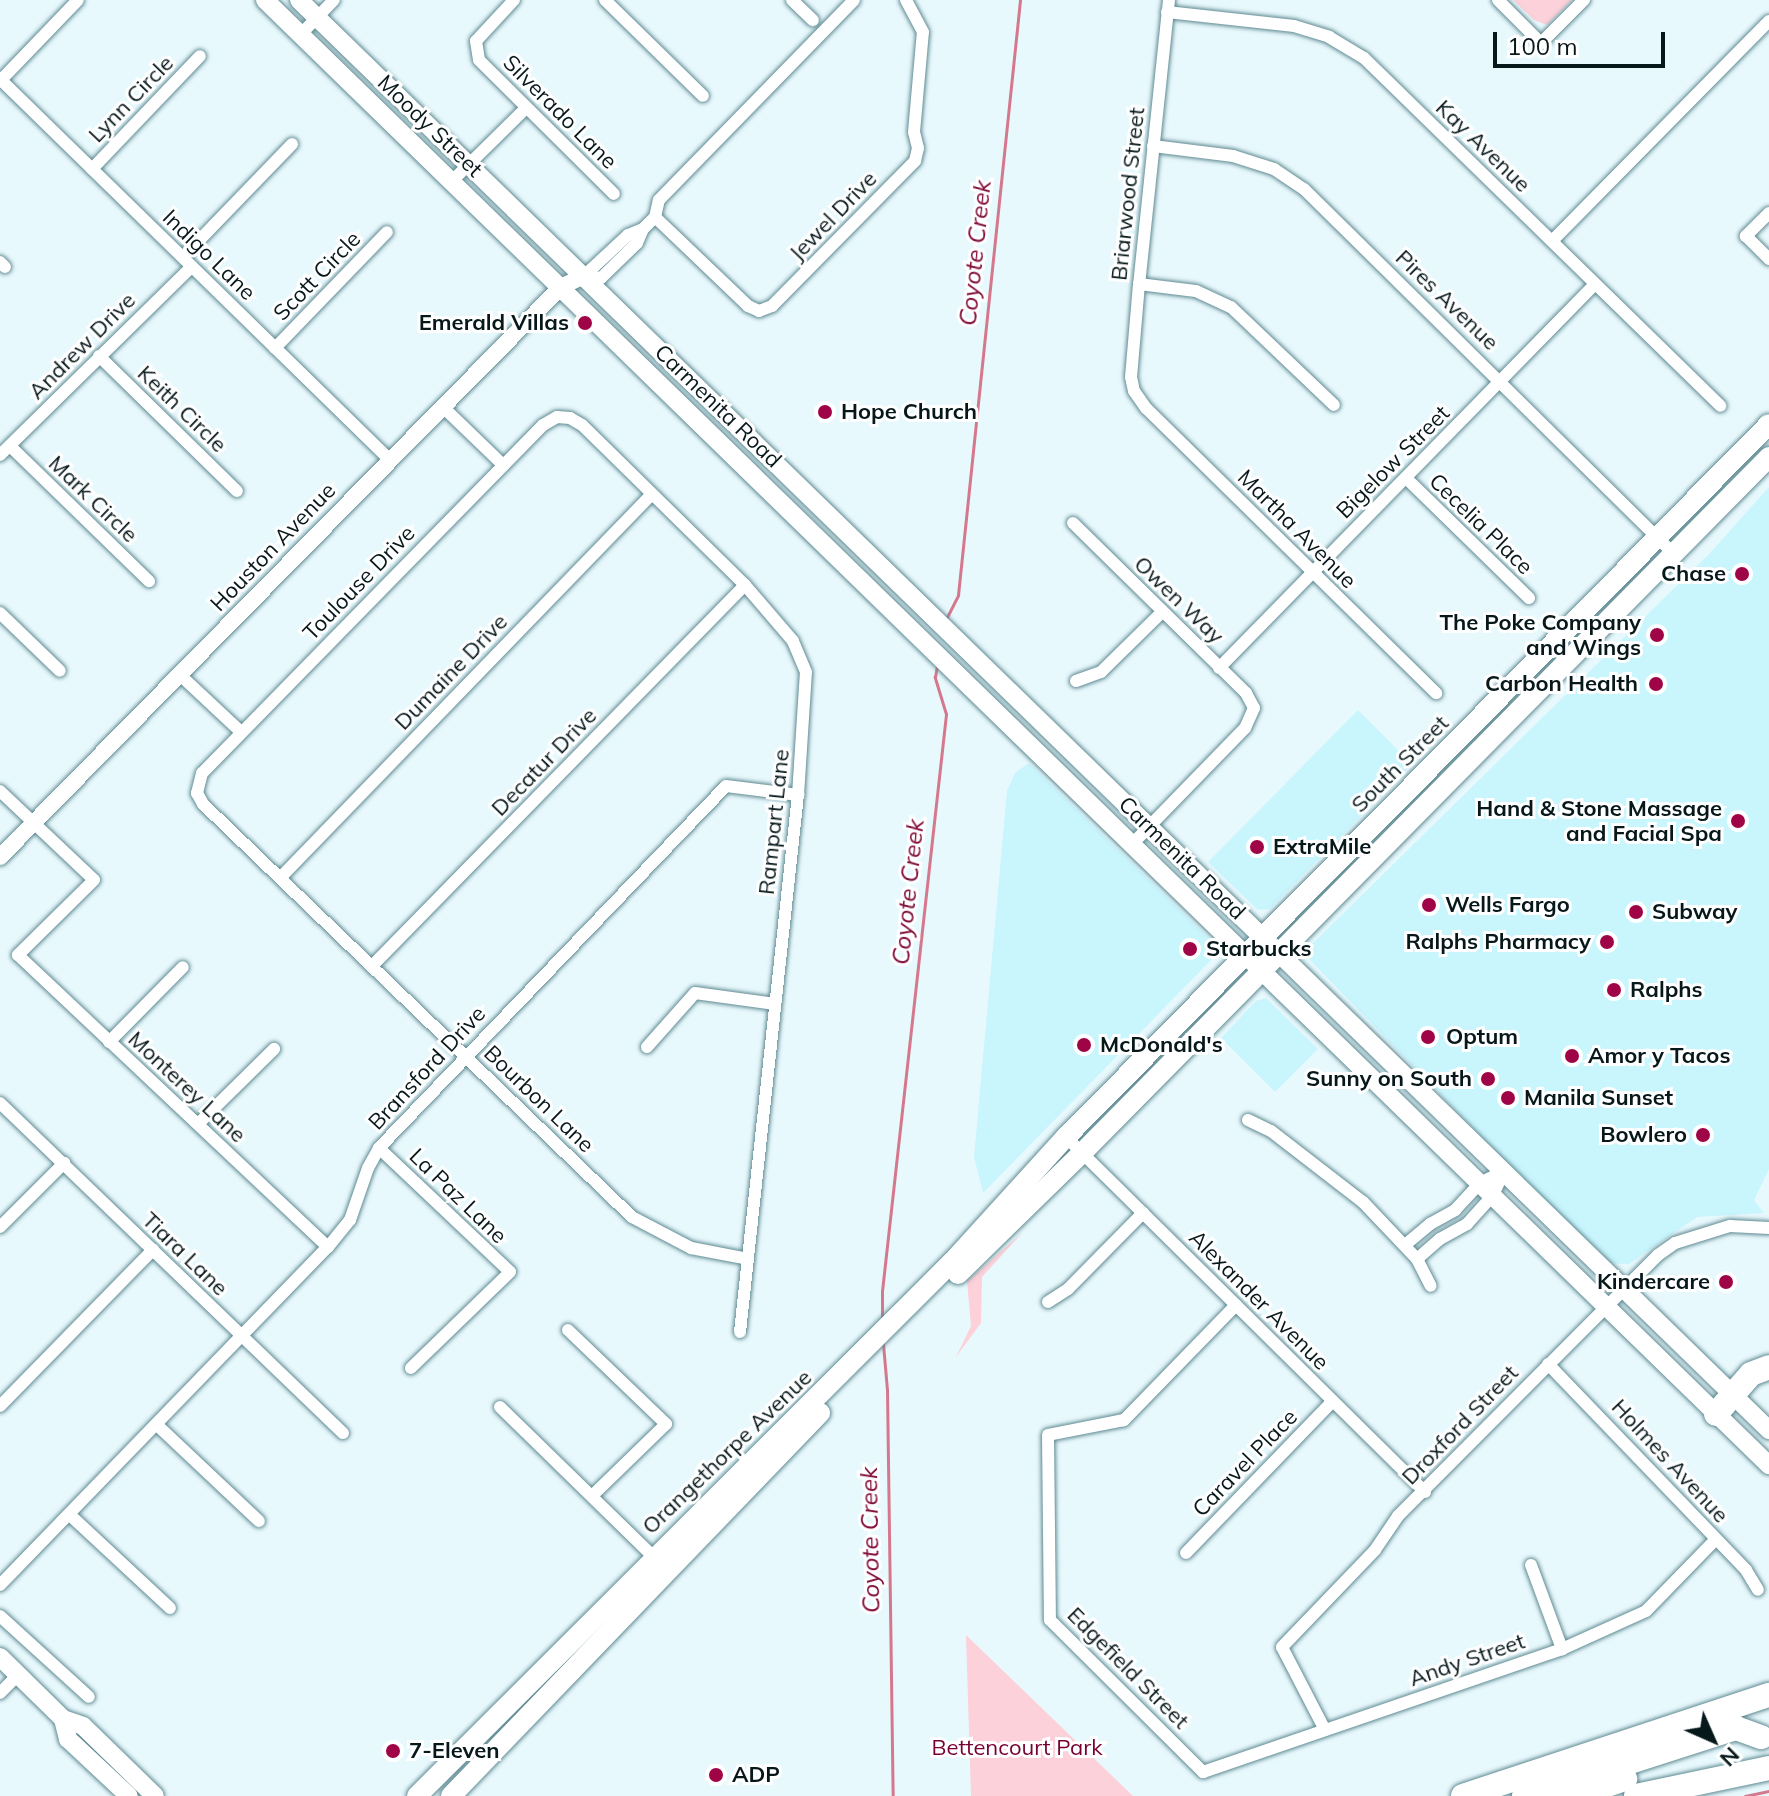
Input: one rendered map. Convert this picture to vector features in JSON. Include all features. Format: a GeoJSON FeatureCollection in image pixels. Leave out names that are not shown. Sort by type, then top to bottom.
{"type":"FeatureCollection","features":[{"type":"Feature","properties":{"kind":"highway"},"geometry":{"type":"LineString","coordinates":[[1716,1414],[1731,1393],[1751,1374],[1769,1367]]}},
{"type":"Feature","properties":{"kind":"highway"},"geometry":{"type":"LineString","coordinates":[[1463,1796],[1769,1695]]}},
{"type":"Feature","properties":{"kind":"highway"},"geometry":{"type":"LineString","coordinates":[[1495,1796],[1769,1707]]}},
{"type":"Feature","properties":{"kind":"highway"},"geometry":{"type":"LineString","coordinates":[[1524,1796],[1736,1728],[1765,1736]]}},
{"type":"Feature","properties":{"kind":"highway"},"geometry":{"type":"LineString","coordinates":[[1574,1796],[1765,1736]]}},
{"type":"Feature","properties":{"kind":"highway"},"geometry":{"type":"LineString","coordinates":[[1636,1796],[1769,1768]]}},
{"type":"Feature","properties":{"kind":"main road","name":"Moody Street"},"geometry":{"type":"LineString","coordinates":[[265,0],[561,287]]}},
{"type":"Feature","properties":{"kind":"main road","name":"Moody Street"},"geometry":{"type":"LineString","coordinates":[[299,0],[584,276]]}},
{"type":"Feature","properties":{"kind":"main road","name":"Carmenita Road"},"geometry":{"type":"LineString","coordinates":[[584,276],[1769,1430]]}},
{"type":"Feature","properties":{"kind":"main road","name":"Carmenita Road"},"geometry":{"type":"LineString","coordinates":[[561,287],[1769,1465]]}},
{"type":"Feature","properties":{"kind":"main road","name":"South Street"},"geometry":{"type":"LineString","coordinates":[[1066,1137],[1769,424]]}},
{"type":"Feature","properties":{"kind":"main road"},"geometry":{"type":"LineString","coordinates":[[1082,1153],[1769,457]]}},
{"type":"Feature","properties":{"kind":"main road","name":"Orangethorpe Avenue"},"geometry":{"type":"LineString","coordinates":[[953,1269],[1066,1137]]}},
{"type":"Feature","properties":{"kind":"main road","name":"Orangethorpe Avenue"},"geometry":{"type":"LineString","coordinates":[[451,1796],[770,1440],[826,1398],[953,1269],[1082,1153]]}},
{"type":"Feature","properties":{"kind":"main road","name":"Orangethorpe Avenue"},"geometry":{"type":"LineString","coordinates":[[417,1796],[661,1565]]}},
{"type":"Feature","properties":{"kind":"main road"},"geometry":{"type":"LineString","coordinates":[[0,1657],[63,1719],[68,1739],[131,1790],[155,1796]]}},
{"type":"Feature","properties":{"kind":"street"},"geometry":{"type":"LineString","coordinates":[[0,80],[78,0]]}},
{"type":"Feature","properties":{"kind":"street"},"geometry":{"type":"LineString","coordinates":[[301,34],[334,0]]}},
{"type":"Feature","properties":{"kind":"street","name":"Silverado Lane"},"geometry":{"type":"LineString","coordinates":[[514,0],[476,41],[479,60],[614,194]]}},
{"type":"Feature","properties":{"kind":"street"},"geometry":{"type":"LineString","coordinates":[[605,0],[703,96]]}},
{"type":"Feature","properties":{"kind":"street"},"geometry":{"type":"LineString","coordinates":[[792,0],[813,20]]}},
{"type":"Feature","properties":{"kind":"street"},"geometry":{"type":"LineString","coordinates":[[584,276],[601,278],[637,243],[643,229],[655,217],[659,200],[854,0]]}},
{"type":"Feature","properties":{"kind":"street","name":"Jewel Drive"},"geometry":{"type":"LineString","coordinates":[[655,217],[748,306],[759,311],[772,306],[915,161],[923,32],[906,0]]}},
{"type":"Feature","properties":{"kind":"street"},"geometry":{"type":"LineString","coordinates":[[1498,0],[1541,43],[1584,0]]}},
{"type":"Feature","properties":{"kind":"street","name":"Briarwood Street"},"geometry":{"type":"LineString","coordinates":[[1134,391],[1131,377],[1139,284],[1168,6]]}},
{"type":"Feature","properties":{"kind":"street","name":"Kay Avenue"},"geometry":{"type":"LineString","coordinates":[[1168,6],[1294,26],[1329,37],[1364,58],[1720,406]]}},
{"type":"Feature","properties":{"kind":"street"},"geometry":{"type":"LineString","coordinates":[[1552,241],[1769,21]]}},
{"type":"Feature","properties":{"kind":"street","name":"Lynn Circle"},"geometry":{"type":"LineString","coordinates":[[92,169],[200,56]]}},
{"type":"Feature","properties":{"kind":"street","name":"Indigo Lane"},"geometry":{"type":"LineString","coordinates":[[0,80],[390,460]]}},
{"type":"Feature","properties":{"kind":"street"},"geometry":{"type":"LineString","coordinates":[[452,181],[526,108]]}},
{"type":"Feature","properties":{"kind":"street","name":"Andrew Drive"},"geometry":{"type":"LineString","coordinates":[[5,450],[99,356],[292,144]]}},
{"type":"Feature","properties":{"kind":"street","name":"Pires Avenue"},"geometry":{"type":"LineString","coordinates":[[1153,146],[1233,156],[1274,169],[1304,189],[1674,554]]}},
{"type":"Feature","properties":{"kind":"street"},"geometry":{"type":"LineString","coordinates":[[1769,213],[1746,236],[1769,259]]}},
{"type":"Feature","properties":{"kind":"street","name":"Scott Circle"},"geometry":{"type":"LineString","coordinates":[[275,348],[387,232]]}},
{"type":"Feature","properties":{"kind":"street","name":"Houston Avenue"},"geometry":{"type":"LineString","coordinates":[[0,857],[561,287],[584,276]]}},
{"type":"Feature","properties":{"kind":"street"},"geometry":{"type":"LineString","coordinates":[[1139,284],[1196,291],[1231,307],[1334,405]]}},
{"type":"Feature","properties":{"kind":"street","name":"Bigelow Street"},"geometry":{"type":"LineString","coordinates":[[1219,668],[1595,284]]}},
{"type":"Feature","properties":{"kind":"street","name":"Keith Circle"},"geometry":{"type":"LineString","coordinates":[[99,356],[237,491]]}},
{"type":"Feature","properties":{"kind":"street","name":"Martha Avenue"},"geometry":{"type":"LineString","coordinates":[[1134,391],[1146,408],[1436,693]]}},
{"type":"Feature","properties":{"kind":"street"},"geometry":{"type":"LineString","coordinates":[[442,406],[503,465]]}},
{"type":"Feature","properties":{"kind":"street","name":"Toulouse Drive"},"geometry":{"type":"LineString","coordinates":[[196,787],[202,773],[241,732],[503,465],[543,425],[561,416]]}},
{"type":"Feature","properties":{"kind":"street","name":"Rampart Lane"},"geometry":{"type":"LineString","coordinates":[[561,416],[582,425],[745,585],[793,641],[806,672],[798,795],[740,1332]]}},
{"type":"Feature","properties":{"kind":"street","name":"Mark Circle"},"geometry":{"type":"LineString","coordinates":[[5,450],[149,581]]}},
{"type":"Feature","properties":{"kind":"street","name":"Cecelia Place"},"geometry":{"type":"LineString","coordinates":[[1406,478],[1529,598]]}},
{"type":"Feature","properties":{"kind":"street","name":"Dumaine Drive"},"geometry":{"type":"LineString","coordinates":[[280,878],[651,495]]}},
{"type":"Feature","properties":{"kind":"street","name":"Owen Way"},"geometry":{"type":"LineString","coordinates":[[1073,523],[1246,693],[1254,708],[1245,728],[1149,826]]}},
{"type":"Feature","properties":{"kind":"street","name":"Decatur Drive"},"geometry":{"type":"LineString","coordinates":[[372,966],[745,585]]}},
{"type":"Feature","properties":{"kind":"street"},"geometry":{"type":"LineString","coordinates":[[1076,681],[1101,672],[1162,612]]}},
{"type":"Feature","properties":{"kind":"street"},"geometry":{"type":"LineString","coordinates":[[0,613],[60,671]]}},
{"type":"Feature","properties":{"kind":"street"},"geometry":{"type":"LineString","coordinates":[[179,674],[241,732]]}},
{"type":"Feature","properties":{"kind":"street","name":"Bransford Drive"},"geometry":{"type":"LineString","coordinates":[[0,1585],[71,1516],[328,1247],[350,1220],[368,1168],[379,1148],[726,786],[798,795]]}},
{"type":"Feature","properties":{"kind":"street","name":"Bourbon Lane"},"geometry":{"type":"LineString","coordinates":[[196,787],[203,804],[632,1217],[691,1248],[748,1259]]}},
{"type":"Feature","properties":{"kind":"street"},"geometry":{"type":"LineString","coordinates":[[0,791],[34,822]]}},
{"type":"Feature","properties":{"kind":"street","name":"Monterey Lane"},"geometry":{"type":"LineString","coordinates":[[34,822],[94,880],[18,955],[328,1247]]}},
{"type":"Feature","properties":{"kind":"street"},"geometry":{"type":"LineString","coordinates":[[1133,843],[1149,826]]}},
{"type":"Feature","properties":{"kind":"street"},"geometry":{"type":"LineString","coordinates":[[109,1042],[183,967]]}},
{"type":"Feature","properties":{"kind":"street"},"geometry":{"type":"LineString","coordinates":[[647,1047],[695,993],[775,1004]]}},
{"type":"Feature","properties":{"kind":"street"},"geometry":{"type":"LineString","coordinates":[[198,1124],[274,1049]]}},
{"type":"Feature","properties":{"kind":"street","name":"Tiara Lane"},"geometry":{"type":"LineString","coordinates":[[0,1103],[343,1433]]}},
{"type":"Feature","properties":{"kind":"street"},"geometry":{"type":"LineString","coordinates":[[1248,1120],[1271,1131],[1363,1202],[1417,1259],[1431,1286]]}},
{"type":"Feature","properties":{"kind":"street","name":"Alexander Avenue"},"geometry":{"type":"LineString","coordinates":[[1066,1137],[1425,1492]]}},
{"type":"Feature","properties":{"kind":"street","name":"La Paz Lane"},"geometry":{"type":"LineString","coordinates":[[379,1148],[510,1272],[411,1368]]}},
{"type":"Feature","properties":{"kind":"street"},"geometry":{"type":"LineString","coordinates":[[0,1227],[64,1163]]}},
{"type":"Feature","properties":{"kind":"street"},"geometry":{"type":"LineString","coordinates":[[1405,1245],[1430,1224],[1486,1189],[1504,1171]]}},
{"type":"Feature","properties":{"kind":"street"},"geometry":{"type":"LineString","coordinates":[[1417,1259],[1440,1239],[1467,1224],[1486,1189]]}},
{"type":"Feature","properties":{"kind":"street"},"geometry":{"type":"LineString","coordinates":[[1048,1302],[1068,1289],[1143,1213]]}},
{"type":"Feature","properties":{"kind":"street","name":"Droxford Street"},"geometry":{"type":"LineString","coordinates":[[1325,1730],[1282,1647],[1375,1550],[1398,1516],[1623,1288],[1675,1243],[1730,1226],[1769,1228]]}},
{"type":"Feature","properties":{"kind":"street"},"geometry":{"type":"LineString","coordinates":[[0,1406],[153,1250]]}},
{"type":"Feature","properties":{"kind":"street","name":"Edgefield Street"},"geometry":{"type":"LineString","coordinates":[[1203,1772],[1050,1620],[1048,1435],[1124,1420],[1236,1305]]}},
{"type":"Feature","properties":{"kind":"street"},"geometry":{"type":"LineString","coordinates":[[568,1330],[666,1424],[592,1496]]}},
{"type":"Feature","properties":{"kind":"street","name":"Holmes Avenue"},"geometry":{"type":"LineString","coordinates":[[1548,1364],[1613,1428],[1673,1498],[1746,1570],[1758,1590]]}},
{"type":"Feature","properties":{"kind":"street","name":"Caravel Place"},"geometry":{"type":"LineString","coordinates":[[1186,1553],[1333,1401]]}},
{"type":"Feature","properties":{"kind":"street"},"geometry":{"type":"LineString","coordinates":[[500,1407],[661,1565]]}},
{"type":"Feature","properties":{"kind":"street"},"geometry":{"type":"LineString","coordinates":[[157,1425],[259,1521]]}},
{"type":"Feature","properties":{"kind":"street"},"geometry":{"type":"LineString","coordinates":[[71,1516],[170,1608]]}},
{"type":"Feature","properties":{"kind":"street","name":"Andy Street"},"geometry":{"type":"LineString","coordinates":[[1203,1772],[1562,1649],[1646,1611],[1716,1539]]}},
{"type":"Feature","properties":{"kind":"street"},"geometry":{"type":"LineString","coordinates":[[1531,1565],[1562,1649]]}},
{"type":"Feature","properties":{"kind":"street"},"geometry":{"type":"LineString","coordinates":[[0,1616],[89,1697]]}},
{"type":"Feature","properties":{"kind":"street"},"geometry":{"type":"LineString","coordinates":[[0,1693],[18,1675]]}},
{"type":"Feature","properties":{"kind":"shaded area"},"geometry":{"type":"Polygon","coordinates":[[[1769,487],[1769,1169],[1754,1200],[1764,1213],[1697,1217],[1629,1264],[1604,1263],[1309,959],[1309,947],[1711,552],[1769,487]]]}},
{"type":"Feature","properties":{"kind":"shaded area"},"geometry":{"type":"Polygon","coordinates":[[[1358,710],[1412,764],[1270,909],[1258,910],[1208,862],[1358,710]]]}},
{"type":"Feature","properties":{"kind":"shaded area"},"geometry":{"type":"Polygon","coordinates":[[[1029,763],[1214,943],[1215,956],[983,1193],[974,1157],[1007,791],[1015,773],[1029,763]]]}},
{"type":"Feature","properties":{"kind":"shaded area"},"geometry":{"type":"Polygon","coordinates":[[[1266,998],[1318,1049],[1275,1092],[1221,1038],[1256,1001],[1266,998]]]}},
{"type":"Feature","properties":{"kind":"green space"},"geometry":{"type":"Polygon","coordinates":[[[1513,0],[1572,0],[1547,25],[1534,20],[1513,0]]]}},
{"type":"Feature","properties":{"kind":"green space"},"geometry":{"type":"Polygon","coordinates":[[[1022,1233],[982,1277],[981,1323],[956,1357],[971,1326],[967,1281],[1022,1233]]]}},
{"type":"Feature","properties":{"kind":"green space","name":"Bettencourt Park"},"geometry":{"type":"Polygon","coordinates":[[[966,1635],[1133,1796],[971,1796],[966,1635]]]}},
{"type":"Feature","properties":{"kind":"waterway","name":"Coyote Creek"},"geometry":{"type":"LineString","coordinates":[[946,619],[958,595],[1020,0]]}},
{"type":"Feature","properties":{"kind":"waterway","name":"Coyote Creek"},"geometry":{"type":"LineString","coordinates":[[882,1321],[882,1291],[946,714],[935,677],[937,666]]}},
{"type":"Feature","properties":{"kind":"waterway","name":"Coyote Creek"},"geometry":{"type":"LineString","coordinates":[[883,1344],[887,1390],[893,1796]]}},
{"type":"Feature","properties":{"kind":"waterway"},"geometry":{"type":"LineString","coordinates":[[1745,1796],[1769,1791]]}},
{"type":"Feature","properties":{"kind":"place","name":"Emerald Villas"},"geometry":{"type":"Point","coordinates":[585,323]}},
{"type":"Feature","properties":{"kind":"place","name":"Hope Church"},"geometry":{"type":"Point","coordinates":[825,412]}},
{"type":"Feature","properties":{"kind":"place","name":"Chase"},"geometry":{"type":"Point","coordinates":[1742,574]}},
{"type":"Feature","properties":{"kind":"place","name":"The Poke Company and Wings"},"geometry":{"type":"Point","coordinates":[1657,635]}},
{"type":"Feature","properties":{"kind":"place","name":"Carbon Health"},"geometry":{"type":"Point","coordinates":[1656,684]}},
{"type":"Feature","properties":{"kind":"place","name":"Hand & Stone Massage and Facial Spa"},"geometry":{"type":"Point","coordinates":[1738,821]}},
{"type":"Feature","properties":{"kind":"place","name":"ExtraMile"},"geometry":{"type":"Point","coordinates":[1257,847]}},
{"type":"Feature","properties":{"kind":"place","name":"Wells Fargo"},"geometry":{"type":"Point","coordinates":[1429,905]}},
{"type":"Feature","properties":{"kind":"place","name":"Subway"},"geometry":{"type":"Point","coordinates":[1636,912]}},
{"type":"Feature","properties":{"kind":"place","name":"Ralphs Pharmacy"},"geometry":{"type":"Point","coordinates":[1607,942]}},
{"type":"Feature","properties":{"kind":"place","name":"Starbucks"},"geometry":{"type":"Point","coordinates":[1190,949]}},
{"type":"Feature","properties":{"kind":"place","name":"Ralphs"},"geometry":{"type":"Point","coordinates":[1614,990]}},
{"type":"Feature","properties":{"kind":"place","name":"Optum"},"geometry":{"type":"Point","coordinates":[1428,1037]}},
{"type":"Feature","properties":{"kind":"place","name":"McDonald's"},"geometry":{"type":"Point","coordinates":[1084,1045]}},
{"type":"Feature","properties":{"kind":"place","name":"Amor y Tacos"},"geometry":{"type":"Point","coordinates":[1572,1056]}},
{"type":"Feature","properties":{"kind":"place","name":"Sunny on South"},"geometry":{"type":"Point","coordinates":[1488,1079]}},
{"type":"Feature","properties":{"kind":"place","name":"Manila Sunset"},"geometry":{"type":"Point","coordinates":[1508,1098]}},
{"type":"Feature","properties":{"kind":"place","name":"Bowlero"},"geometry":{"type":"Point","coordinates":[1703,1135]}},
{"type":"Feature","properties":{"kind":"place","name":"Kindercare"},"geometry":{"type":"Point","coordinates":[1726,1282]}},
{"type":"Feature","properties":{"kind":"place","name":"7-Eleven"},"geometry":{"type":"Point","coordinates":[393,1751]}},
{"type":"Feature","properties":{"kind":"place","name":"ADP"},"geometry":{"type":"Point","coordinates":[716,1775]}}]}
